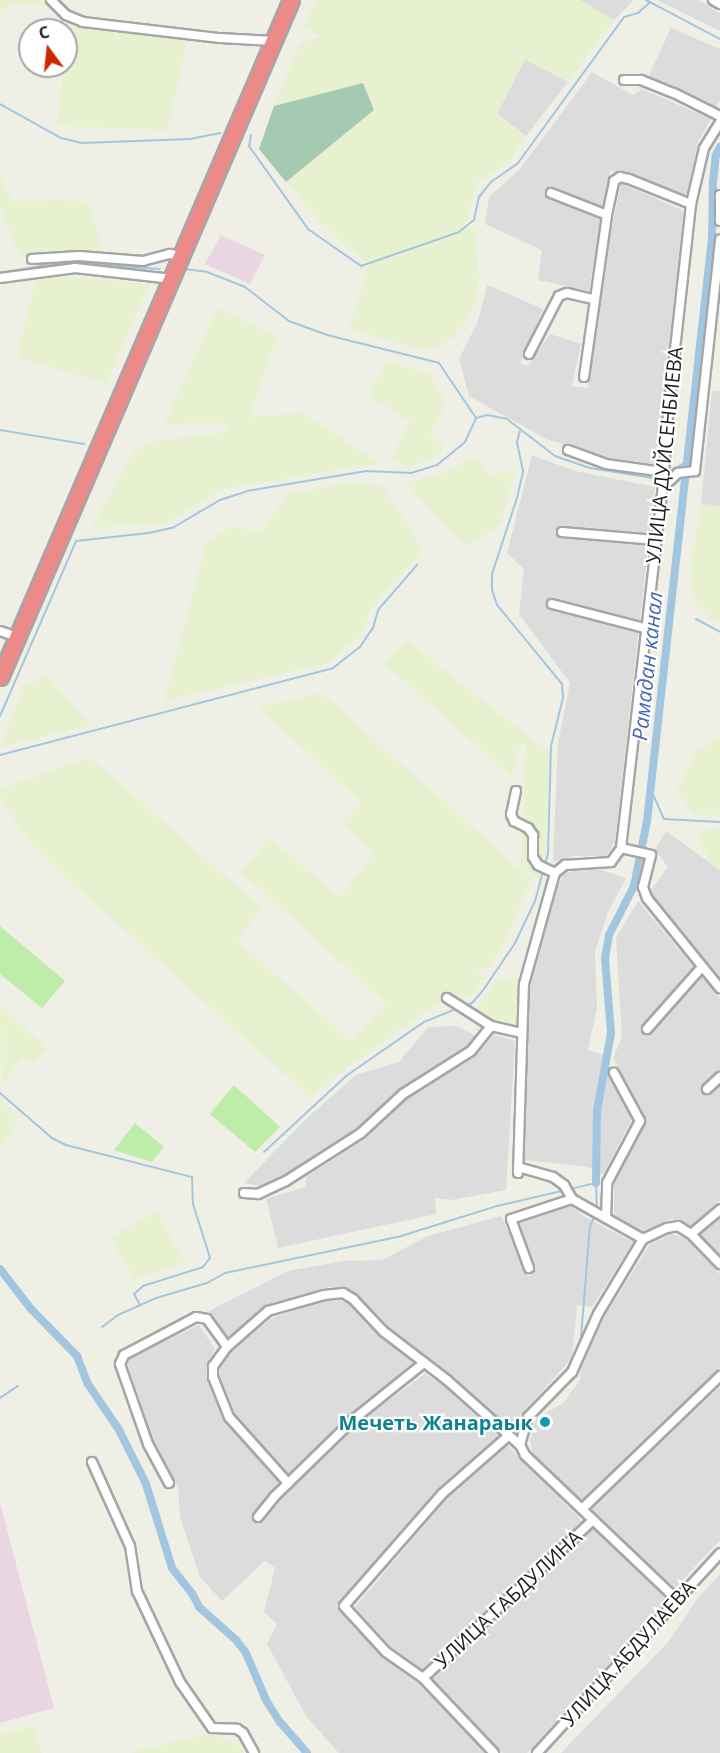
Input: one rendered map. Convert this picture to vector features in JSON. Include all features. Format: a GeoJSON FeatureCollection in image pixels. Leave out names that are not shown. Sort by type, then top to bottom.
{"type":"FeatureCollection","features":[{"type":"Feature","properties":{"kind":"highway"},"geometry":{"type":"LineString","coordinates":[[0,677],[291,0]]}},
{"type":"Feature","properties":{"kind":"street"},"geometry":{"type":"LineString","coordinates":[[51,0],[66,15],[83,22],[273,41]]}},
{"type":"Feature","properties":{"kind":"street"},"geometry":{"type":"LineString","coordinates":[[713,0],[720,4]]}},
{"type":"Feature","properties":{"kind":"street"},"geometry":{"type":"LineString","coordinates":[[624,80],[640,80],[674,93],[720,116]]}},
{"type":"Feature","properties":{"kind":"street","name":"УЛИЦА ДУЙСЕНБИЕВА"},"geometry":{"type":"LineString","coordinates":[[621,848],[663,487],[674,354],[691,220],[691,204],[704,148],[720,122]]}},
{"type":"Feature","properties":{"kind":"street"},"geometry":{"type":"LineString","coordinates":[[584,376],[594,299],[614,182],[620,177],[691,204]]}},
{"type":"Feature","properties":{"kind":"street"},"geometry":{"type":"LineString","coordinates":[[551,193],[607,215]]}},
{"type":"Feature","properties":{"kind":"street"},"geometry":{"type":"LineString","coordinates":[[720,195],[720,221]]}},
{"type":"Feature","properties":{"kind":"street"},"geometry":{"type":"LineString","coordinates":[[663,487],[678,473],[695,471],[720,239]]}},
{"type":"Feature","properties":{"kind":"street"},"geometry":{"type":"LineString","coordinates":[[32,259],[79,256],[143,261],[171,254],[181,256]]}},
{"type":"Feature","properties":{"kind":"street"},"geometry":{"type":"LineString","coordinates":[[0,278],[75,268],[172,279]]}},
{"type":"Feature","properties":{"kind":"street"},"geometry":{"type":"LineString","coordinates":[[529,354],[559,296],[567,293],[594,299]]}},
{"type":"Feature","properties":{"kind":"street"},"geometry":{"type":"LineString","coordinates":[[568,450],[606,464],[664,472]]}},
{"type":"Feature","properties":{"kind":"street"},"geometry":{"type":"LineString","coordinates":[[562,532],[656,540]]}},
{"type":"Feature","properties":{"kind":"street"},"geometry":{"type":"LineString","coordinates":[[552,604],[645,628]]}},
{"type":"Feature","properties":{"kind":"street"},"geometry":{"type":"LineString","coordinates":[[0,631],[17,637]]}},
{"type":"Feature","properties":{"kind":"street"},"geometry":{"type":"LineString","coordinates":[[516,791],[511,814],[514,821],[528,828],[533,835],[533,857],[538,865],[555,873]]}},
{"type":"Feature","properties":{"kind":"street"},"geometry":{"type":"LineString","coordinates":[[643,1239],[572,1199],[564,1185],[552,1177],[518,1170],[524,984],[555,873],[565,865],[611,862],[621,848],[651,855],[643,887],[646,898],[720,988]]}},
{"type":"Feature","properties":{"kind":"street"},"geometry":{"type":"LineString","coordinates":[[647,1029],[702,967]]}},
{"type":"Feature","properties":{"kind":"street"},"geometry":{"type":"LineString","coordinates":[[447,998],[491,1026],[521,1033]]}},
{"type":"Feature","properties":{"kind":"street"},"geometry":{"type":"LineString","coordinates":[[244,1193],[258,1194],[286,1181],[361,1133],[403,1094],[471,1051],[491,1026]]}},
{"type":"Feature","properties":{"kind":"street"},"geometry":{"type":"LineString","coordinates":[[606,1218],[607,1183],[640,1121],[614,1073]]}},
{"type":"Feature","properties":{"kind":"street"},"geometry":{"type":"LineString","coordinates":[[707,1089],[720,1077]]}},
{"type":"Feature","properties":{"kind":"street"},"geometry":{"type":"LineString","coordinates":[[529,1268],[511,1219],[572,1199]]}},
{"type":"Feature","properties":{"kind":"street"},"geometry":{"type":"LineString","coordinates":[[691,1234],[720,1210]]}},
{"type":"Feature","properties":{"kind":"street"},"geometry":{"type":"LineString","coordinates":[[520,1445],[528,1417],[572,1372],[598,1314],[643,1239],[667,1228],[678,1226],[691,1234],[720,1264]]}},
{"type":"Feature","properties":{"kind":"street"},"geometry":{"type":"LineString","coordinates":[[288,1483],[229,1417],[213,1377],[213,1366],[226,1347],[268,1311],[324,1295],[342,1293],[353,1299],[383,1331],[447,1380],[520,1445],[525,1455],[676,1599]]}},
{"type":"Feature","properties":{"kind":"street"},"geometry":{"type":"LineString","coordinates":[[169,1482],[148,1444],[120,1364],[124,1354],[196,1317],[207,1319],[226,1347]]}},
{"type":"Feature","properties":{"kind":"street"},"geometry":{"type":"LineString","coordinates":[[258,1517],[288,1483],[354,1419],[424,1363]]}},
{"type":"Feature","properties":{"kind":"street","name":"УЛИЦА ГАБДУЛИНА"},"geometry":{"type":"LineString","coordinates":[[582,1509],[720,1376]]}},
{"type":"Feature","properties":{"kind":"street"},"geometry":{"type":"LineString","coordinates":[[494,1753],[423,1678],[386,1652],[344,1606],[442,1494],[508,1436]]}},
{"type":"Feature","properties":{"kind":"street"},"geometry":{"type":"LineString","coordinates":[[92,1462],[130,1546],[137,1591],[180,1682],[212,1728],[237,1730],[243,1733],[254,1753]]}},
{"type":"Feature","properties":{"kind":"street","name":"УЛИЦА ГАБДУЛИНА"},"geometry":{"type":"LineString","coordinates":[[423,1678],[593,1520]]}},
{"type":"Feature","properties":{"kind":"street","name":"УЛИЦА АБДУЛАЕВА"},"geometry":{"type":"LineString","coordinates":[[537,1753],[720,1552]]}},
{"type":"Feature","properties":{"kind":"shaded area"},"geometry":{"type":"Polygon","coordinates":[[[580,0],[633,0],[633,1],[614,20],[580,0]]]}},
{"type":"Feature","properties":{"kind":"shaded area"},"geometry":{"type":"Polygon","coordinates":[[[657,0],[699,0],[720,14],[720,31],[657,0]]]}},
{"type":"Feature","properties":{"kind":"shaded area"},"geometry":{"type":"Polygon","coordinates":[[[671,28],[720,49],[720,100],[715,107],[648,77],[671,28]]]}},
{"type":"Feature","properties":{"kind":"shaded area"},"geometry":{"type":"Polygon","coordinates":[[[525,59],[568,82],[526,136],[497,114],[525,59]]]}},
{"type":"Feature","properties":{"kind":"shaded area"},"geometry":{"type":"Polygon","coordinates":[[[592,72],[633,95],[642,89],[711,119],[698,142],[687,195],[610,170],[589,291],[538,280],[542,250],[485,224],[489,197],[519,170],[592,72]]]}},
{"type":"Feature","properties":{"kind":"shaded area"},"geometry":{"type":"Polygon","coordinates":[[[621,183],[684,211],[656,464],[609,458],[546,439],[469,396],[459,359],[478,321],[487,285],[543,309],[520,363],[528,366],[550,334],[581,344],[572,386],[588,388],[603,274],[621,183]]]}},
{"type":"Feature","properties":{"kind":"shaded area"},"geometry":{"type":"Polygon","coordinates":[[[221,235],[265,255],[250,284],[205,264],[221,235]]]}},
{"type":"Feature","properties":{"kind":"shaded area"},"geometry":{"type":"Polygon","coordinates":[[[712,391],[720,391],[720,506],[701,504],[712,391]]]}},
{"type":"Feature","properties":{"kind":"shaded area"},"geometry":{"type":"Polygon","coordinates":[[[532,455],[575,471],[655,487],[615,842],[606,856],[575,856],[553,862],[558,744],[570,683],[519,614],[524,569],[507,553],[532,455]]]}},
{"type":"Feature","properties":{"kind":"shaded area"},"geometry":{"type":"Polygon","coordinates":[[[666,831],[720,870],[720,978],[650,891],[668,867],[655,850],[666,831]]]}},
{"type":"Feature","properties":{"kind":"shaded area"},"geometry":{"type":"Polygon","coordinates":[[[598,869],[626,878],[608,912],[595,952],[597,1008],[588,1050],[603,1055],[632,1119],[603,1175],[588,1167],[525,1160],[525,998],[550,908],[563,874],[575,870],[598,869]]]}},
{"type":"Feature","properties":{"kind":"shaded area"},"geometry":{"type":"Polygon","coordinates":[[[638,901],[720,998],[720,1201],[690,1227],[678,1219],[668,1220],[644,1232],[614,1217],[614,1185],[646,1121],[613,1058],[622,1037],[616,938],[638,901]]]}},
{"type":"Feature","properties":{"kind":"shaded area"},"geometry":{"type":"Polygon","coordinates":[[[456,1026],[476,1036],[469,1046],[400,1091],[359,1127],[289,1173],[260,1186],[244,1183],[306,1119],[356,1075],[399,1062],[428,1027],[456,1026]]]}},
{"type":"Feature","properties":{"kind":"shaded area"},"geometry":{"type":"Polygon","coordinates":[[[494,1035],[515,1041],[506,1190],[451,1200],[435,1198],[436,1214],[278,1248],[266,1199],[305,1187],[306,1177],[365,1139],[409,1097],[475,1057],[494,1035]]]}},
{"type":"Feature","properties":{"kind":"shaded area"},"geometry":{"type":"Polygon","coordinates":[[[569,1204],[585,1217],[633,1242],[592,1307],[577,1305],[572,1358],[508,1429],[448,1372],[383,1323],[348,1290],[328,1287],[269,1305],[228,1338],[209,1311],[288,1271],[344,1261],[382,1260],[428,1236],[501,1216],[529,1277],[535,1269],[518,1222],[569,1204]]]}},
{"type":"Feature","properties":{"kind":"shaded area"},"geometry":{"type":"Polygon","coordinates":[[[720,1217],[720,1256],[700,1235],[720,1217]]]}},
{"type":"Feature","properties":{"kind":"shaded area"},"geometry":{"type":"Polygon","coordinates":[[[672,1234],[686,1238],[720,1274],[720,1367],[582,1502],[533,1455],[530,1440],[536,1419],[563,1403],[581,1379],[579,1370],[605,1316],[650,1244],[672,1234]]]}},
{"type":"Feature","properties":{"kind":"shaded area"},"geometry":{"type":"Polygon","coordinates":[[[339,1300],[350,1304],[413,1363],[349,1416],[289,1475],[234,1413],[218,1377],[220,1366],[235,1349],[272,1318],[322,1301],[339,1300]]]}},
{"type":"Feature","properties":{"kind":"shaded area"},"geometry":{"type":"Polygon","coordinates":[[[199,1325],[215,1349],[206,1365],[207,1376],[226,1422],[288,1492],[363,1419],[425,1374],[444,1386],[498,1436],[443,1484],[336,1606],[385,1659],[421,1686],[485,1753],[339,1753],[306,1716],[267,1644],[277,1624],[264,1612],[275,1568],[265,1561],[222,1601],[200,1577],[180,1517],[178,1487],[152,1438],[127,1362],[135,1355],[199,1325]]]}},
{"type":"Feature","properties":{"kind":"shaded area"},"geometry":{"type":"Polygon","coordinates":[[[720,1387],[720,1540],[675,1588],[590,1510],[720,1387]]]}},
{"type":"Feature","properties":{"kind":"shaded area"},"geometry":{"type":"Polygon","coordinates":[[[507,1445],[582,1521],[422,1669],[390,1646],[355,1607],[445,1501],[507,1445]]]}},
{"type":"Feature","properties":{"kind":"shaded area"},"geometry":{"type":"Polygon","coordinates":[[[0,1503],[54,1708],[0,1723],[0,1503]]]}},
{"type":"Feature","properties":{"kind":"shaded area"},"geometry":{"type":"Polygon","coordinates":[[[593,1529],[667,1600],[527,1753],[503,1753],[430,1678],[593,1529]]]}},
{"type":"Feature","properties":{"kind":"shaded area"},"geometry":{"type":"Polygon","coordinates":[[[720,1574],[720,1753],[561,1753],[669,1641],[697,1599],[720,1574]]]}},
{"type":"Feature","properties":{"kind":"green space"},"geometry":{"type":"Polygon","coordinates":[[[0,0],[45,0],[43,5],[15,3],[0,11],[0,0]]]}},
{"type":"Feature","properties":{"kind":"green space"},"geometry":{"type":"Polygon","coordinates":[[[317,0],[580,0],[614,20],[568,82],[525,59],[497,113],[526,136],[511,159],[478,183],[465,227],[476,230],[479,280],[473,309],[454,337],[439,347],[416,349],[349,328],[369,265],[320,222],[286,182],[374,110],[363,83],[274,106],[300,43],[322,37],[303,25],[317,0]]]}},
{"type":"Feature","properties":{"kind":"green space"},"geometry":{"type":"Polygon","coordinates":[[[78,27],[188,39],[168,130],[57,126],[63,78],[78,78],[78,27]]]}},
{"type":"Feature","properties":{"kind":"green space"},"geometry":{"type":"Polygon","coordinates":[[[363,83],[374,110],[286,182],[259,149],[274,106],[363,83]]]}},
{"type":"Feature","properties":{"kind":"green space"},"geometry":{"type":"Polygon","coordinates":[[[0,175],[12,201],[65,200],[89,203],[104,254],[44,255],[21,260],[0,208],[0,175]]]}},
{"type":"Feature","properties":{"kind":"green space"},"geometry":{"type":"Polygon","coordinates":[[[71,276],[149,285],[106,384],[17,357],[36,280],[71,276]]]}},
{"type":"Feature","properties":{"kind":"green space"},"geometry":{"type":"Polygon","coordinates":[[[217,308],[277,337],[250,417],[303,413],[380,463],[220,490],[167,523],[91,528],[134,451],[155,441],[228,432],[226,423],[164,424],[217,308]]]}},
{"type":"Feature","properties":{"kind":"green space"},"geometry":{"type":"Polygon","coordinates":[[[387,362],[430,374],[443,397],[443,412],[429,434],[444,446],[436,457],[408,467],[390,459],[410,421],[368,397],[387,362]]]}},
{"type":"Feature","properties":{"kind":"green space"},"geometry":{"type":"Polygon","coordinates":[[[475,456],[489,474],[515,472],[501,524],[465,547],[406,483],[447,472],[475,456]]]}},
{"type":"Feature","properties":{"kind":"green space"},"geometry":{"type":"Polygon","coordinates":[[[351,482],[384,487],[423,550],[369,611],[364,632],[329,663],[164,701],[206,543],[230,527],[261,531],[290,493],[351,482]]]}},
{"type":"Feature","properties":{"kind":"green space"},"geometry":{"type":"Polygon","coordinates":[[[701,504],[720,506],[720,622],[709,618],[697,605],[693,589],[691,562],[701,504]]]}},
{"type":"Feature","properties":{"kind":"green space"},"geometry":{"type":"Polygon","coordinates":[[[407,641],[549,752],[546,852],[539,881],[517,862],[522,853],[526,743],[520,745],[512,777],[383,663],[407,641]]]}},
{"type":"Feature","properties":{"kind":"green space"},"geometry":{"type":"Polygon","coordinates":[[[45,674],[91,725],[0,747],[26,682],[35,682],[45,674]]]}},
{"type":"Feature","properties":{"kind":"green space"},"geometry":{"type":"Polygon","coordinates":[[[322,693],[531,879],[506,940],[490,966],[471,973],[486,978],[473,994],[462,1001],[451,993],[335,1077],[311,1098],[65,877],[20,830],[0,796],[0,789],[90,757],[262,908],[237,940],[352,1042],[377,1011],[388,1005],[241,872],[270,838],[339,897],[374,854],[342,824],[361,802],[258,707],[322,693]]]}},
{"type":"Feature","properties":{"kind":"green space"},"geometry":{"type":"Polygon","coordinates":[[[720,736],[720,815],[695,815],[676,791],[696,751],[720,736]]]}},
{"type":"Feature","properties":{"kind":"green space"},"geometry":{"type":"Polygon","coordinates":[[[720,829],[720,870],[710,861],[700,839],[702,830],[720,829]]]}},
{"type":"Feature","properties":{"kind":"green space"},"geometry":{"type":"Polygon","coordinates":[[[0,926],[65,981],[42,1008],[0,974],[0,926]]]}},
{"type":"Feature","properties":{"kind":"green space"},"geometry":{"type":"Polygon","coordinates":[[[499,977],[520,980],[516,1024],[496,1021],[477,1008],[499,977]]]}},
{"type":"Feature","properties":{"kind":"green space"},"geometry":{"type":"Polygon","coordinates":[[[4,1007],[47,1049],[32,1064],[21,1058],[2,1086],[0,1011],[4,1007]]]}},
{"type":"Feature","properties":{"kind":"green space"},"geometry":{"type":"Polygon","coordinates":[[[234,1085],[280,1127],[255,1152],[210,1114],[234,1085]]]}},
{"type":"Feature","properties":{"kind":"green space"},"geometry":{"type":"Polygon","coordinates":[[[0,1100],[15,1113],[15,1126],[0,1148],[0,1100]]]}},
{"type":"Feature","properties":{"kind":"green space"},"geometry":{"type":"Polygon","coordinates":[[[135,1123],[164,1147],[152,1162],[114,1150],[135,1123]]]}},
{"type":"Feature","properties":{"kind":"green space"},"geometry":{"type":"Polygon","coordinates":[[[156,1211],[185,1263],[134,1279],[110,1237],[156,1211]]]}},
{"type":"Feature","properties":{"kind":"green space"},"geometry":{"type":"Polygon","coordinates":[[[33,1726],[42,1753],[0,1753],[0,1735],[33,1726]]]}},
{"type":"Feature","properties":{"kind":"green space"},"geometry":{"type":"Polygon","coordinates":[[[210,1733],[236,1744],[244,1753],[130,1753],[210,1733]]]}},
{"type":"Feature","properties":{"kind":"waterway"},"geometry":{"type":"LineString","coordinates":[[646,0],[720,39]]}},
{"type":"Feature","properties":{"kind":"waterway"},"geometry":{"type":"LineString","coordinates":[[251,135],[249,146],[308,229],[361,266],[459,232],[474,220],[479,197],[491,182],[518,163],[624,17],[638,13],[649,3]]}},
{"type":"Feature","properties":{"kind":"waterway"},"geometry":{"type":"LineString","coordinates":[[0,104],[61,138],[81,143],[190,139],[220,133]]}},
{"type":"Feature","properties":{"kind":"waterway","name":"Рамадан канал"},"geometry":{"type":"LineString","coordinates":[[596,1183],[597,1111],[611,1033],[605,958],[609,935],[634,886],[647,821],[712,238],[713,182],[716,155],[720,147]]}},
{"type":"Feature","properties":{"kind":"waterway"},"geometry":{"type":"LineString","coordinates":[[0,273],[64,262],[160,269]]}},
{"type":"Feature","properties":{"kind":"waterway"},"geometry":{"type":"LineString","coordinates":[[184,269],[207,272],[245,287],[289,321],[327,335],[439,363],[476,418]]}},
{"type":"Feature","properties":{"kind":"waterway"},"geometry":{"type":"LineString","coordinates":[[0,716],[76,541],[149,533],[174,527],[220,500],[247,491],[366,471],[411,473],[437,465],[465,442],[476,418],[487,415],[507,419],[555,456],[590,468],[659,479],[662,476]]}},
{"type":"Feature","properties":{"kind":"waterway"},"geometry":{"type":"LineString","coordinates":[[0,430],[84,444]]}},
{"type":"Feature","properties":{"kind":"waterway"},"geometry":{"type":"LineString","coordinates":[[463,1006],[472,1003],[484,989],[515,943],[535,901],[548,853],[551,746],[563,698],[562,684],[497,605],[492,590],[492,574],[517,498],[523,471],[517,442],[520,431]]}},
{"type":"Feature","properties":{"kind":"waterway"},"geometry":{"type":"LineString","coordinates":[[667,473],[688,461]]}},
{"type":"Feature","properties":{"kind":"waterway"},"geometry":{"type":"LineString","coordinates":[[0,755],[333,668],[360,647],[373,628],[378,610],[417,565]]}},
{"type":"Feature","properties":{"kind":"waterway"},"geometry":{"type":"LineString","coordinates":[[696,619],[720,632]]}},
{"type":"Feature","properties":{"kind":"waterway"},"geometry":{"type":"LineString","coordinates":[[651,790],[664,819],[720,822]]}},
{"type":"Feature","properties":{"kind":"waterway"},"geometry":{"type":"LineString","coordinates":[[264,1152],[346,1076],[424,1022],[458,1008]]}},
{"type":"Feature","properties":{"kind":"waterway"},"geometry":{"type":"LineString","coordinates":[[0,1093],[52,1138],[66,1145],[192,1177],[193,1204],[210,1258],[203,1267],[143,1286],[134,1294],[140,1305]]}},
{"type":"Feature","properties":{"kind":"waterway"},"geometry":{"type":"LineString","coordinates":[[102,1327],[118,1315],[156,1298],[207,1283],[225,1273],[398,1237],[497,1206],[596,1183],[597,1210]]}},
{"type":"Feature","properties":{"kind":"waterway"},"geometry":{"type":"LineString","coordinates":[[581,1337],[590,1226],[595,1215]]}},
{"type":"Feature","properties":{"kind":"waterway"},"geometry":{"type":"LineString","coordinates":[[0,1269],[31,1309],[77,1356],[88,1384],[119,1430],[146,1484],[172,1568],[193,1595],[199,1607],[236,1640],[246,1653],[266,1700],[280,1722],[307,1753]]}},
{"type":"Feature","properties":{"kind":"waterway"},"geometry":{"type":"LineString","coordinates":[[0,1398],[18,1386]]}},
{"type":"Feature","properties":{"kind":"place","name":"Мечеть Жанараык"},"geometry":{"type":"Point","coordinates":[545,1422]}}]}
